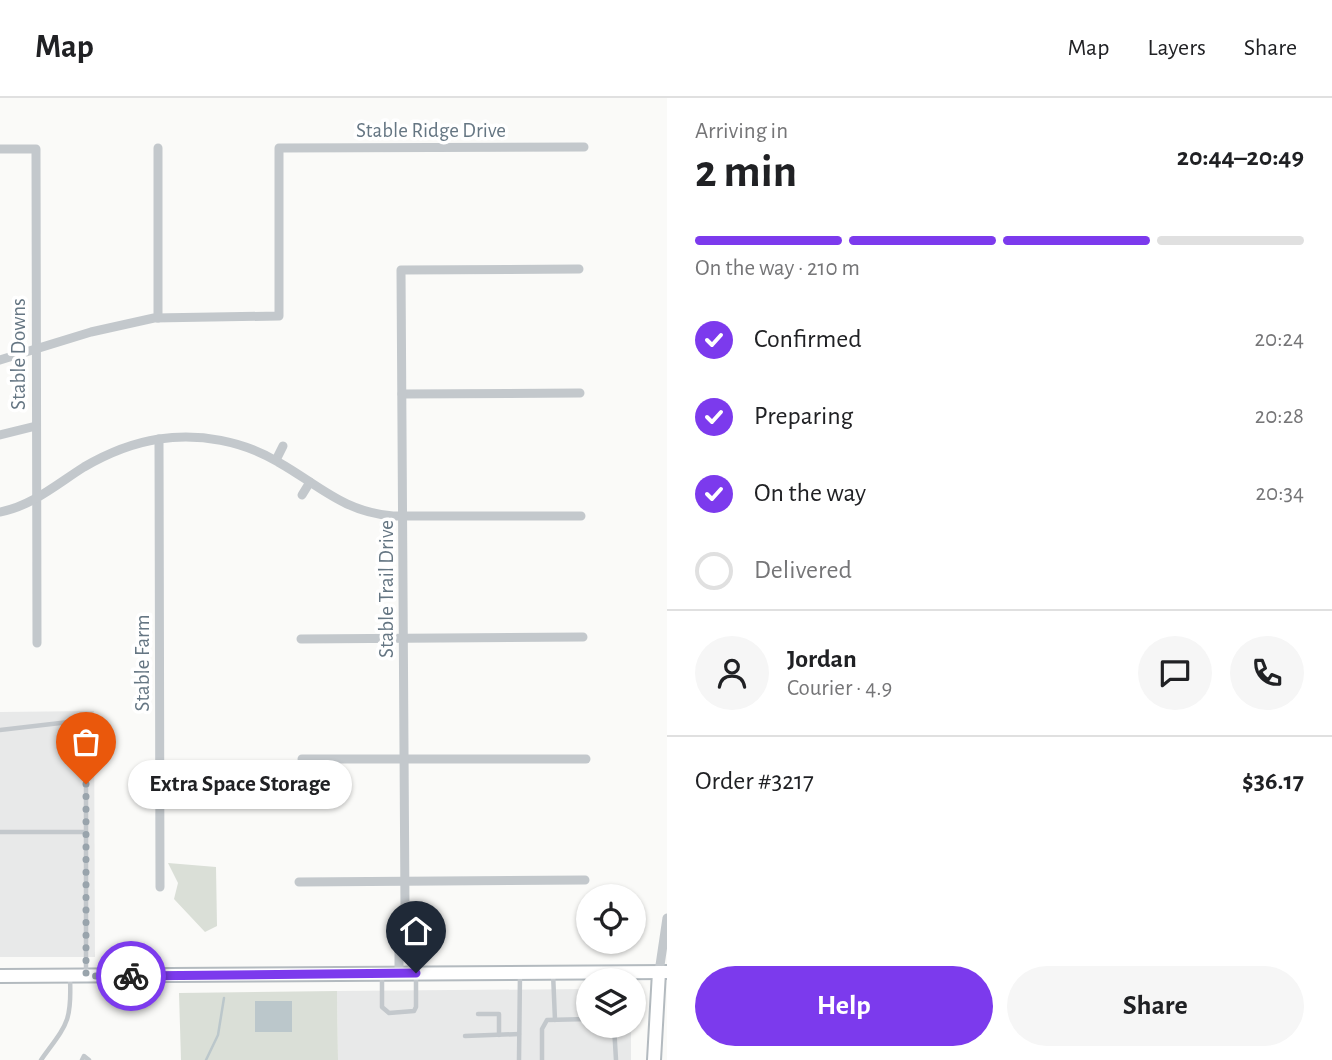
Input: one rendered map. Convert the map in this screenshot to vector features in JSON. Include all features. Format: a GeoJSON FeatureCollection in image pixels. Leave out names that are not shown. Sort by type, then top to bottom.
{"type":"FeatureCollection","features":[{"type":"Feature","properties":{"kind":"main road"},"geometry":{"type":"LineString","coordinates":[[0,976],[663,972],[654,1060]]}},
{"type":"Feature","properties":{"kind":"main road"},"geometry":{"type":"LineString","coordinates":[[656,1021],[667,1004]]}},
{"type":"Feature","properties":{"kind":"street"},"geometry":{"type":"LineString","coordinates":[[0,360],[122,323],[158,318],[158,148]]}},
{"type":"Feature","properties":{"kind":"street","name":"Stable Ridge Drive"},"geometry":{"type":"LineString","coordinates":[[158,318],[279,316],[279,148],[584,148]]}},
{"type":"Feature","properties":{"kind":"street","name":"Stable Downs"},"geometry":{"type":"LineString","coordinates":[[0,149],[36,149],[37,643]]}},
{"type":"Feature","properties":{"kind":"street","name":"Stable Trail Drive"},"geometry":{"type":"LineString","coordinates":[[409,973],[412,921],[405,908],[401,270],[579,269]]}},
{"type":"Feature","properties":{"kind":"street"},"geometry":{"type":"LineString","coordinates":[[402,394],[580,393]]}},
{"type":"Feature","properties":{"kind":"street"},"geometry":{"type":"LineString","coordinates":[[0,435],[36,426]]}},
{"type":"Feature","properties":{"kind":"street"},"geometry":{"type":"LineString","coordinates":[[0,512],[23,506],[102,457],[120,449],[159,439],[198,437],[236,443],[276,460],[330,497],[354,509],[379,515],[581,516]]}},
{"type":"Feature","properties":{"kind":"street","name":"Stable Farm"},"geometry":{"type":"LineString","coordinates":[[159,439],[160,887]]}},
{"type":"Feature","properties":{"kind":"street"},"geometry":{"type":"LineString","coordinates":[[276,460],[284,446]]}},
{"type":"Feature","properties":{"kind":"street"},"geometry":{"type":"LineString","coordinates":[[302,495],[310,482]]}},
{"type":"Feature","properties":{"kind":"street"},"geometry":{"type":"LineString","coordinates":[[301,639],[583,637]]}},
{"type":"Feature","properties":{"kind":"street"},"geometry":{"type":"LineString","coordinates":[[302,759],[586,759]]}},
{"type":"Feature","properties":{"kind":"street"},"geometry":{"type":"LineString","coordinates":[[299,882],[585,880]]}},
{"type":"Feature","properties":{"kind":"street"},"geometry":{"type":"LineString","coordinates":[[663,972],[667,921]]}},
{"type":"Feature","properties":{"kind":"lane"},"geometry":{"type":"LineString","coordinates":[[0,730],[69,722],[82,726],[86,736],[86,976]]}},
{"type":"Feature","properties":{"kind":"lane"},"geometry":{"type":"LineString","coordinates":[[0,832],[86,832]]}},
{"type":"Feature","properties":{"kind":"lane"},"geometry":{"type":"LineString","coordinates":[[382,973],[382,1007],[389,1013],[414,1011],[416,1007],[409,973]]}},
{"type":"Feature","properties":{"kind":"lane"},"geometry":{"type":"LineString","coordinates":[[519,1060],[520,973]]}},
{"type":"Feature","properties":{"kind":"lane"},"geometry":{"type":"LineString","coordinates":[[553,973],[555,1020]]}},
{"type":"Feature","properties":{"kind":"lane"},"geometry":{"type":"LineString","coordinates":[[41,1060],[67,1024],[71,1007],[70,976]]}},
{"type":"Feature","properties":{"kind":"lane"},"geometry":{"type":"LineString","coordinates":[[478,1014],[499,1014],[499,1035]]}},
{"type":"Feature","properties":{"kind":"lane"},"geometry":{"type":"LineString","coordinates":[[542,1060],[542,1025],[547,1020],[576,1019]]}},
{"type":"Feature","properties":{"kind":"lane"},"geometry":{"type":"LineString","coordinates":[[465,1036],[519,1034]]}},
{"type":"Feature","properties":{"kind":"lane"},"geometry":{"type":"LineString","coordinates":[[615,1038],[616,1060]]}},
{"type":"Feature","properties":{"kind":"lane"},"geometry":{"type":"LineString","coordinates":[[82,1060],[84,1056],[89,1060]]}},
{"type":"Feature","properties":{"kind":"shaded area"},"geometry":{"type":"Polygon","coordinates":[[[94,711],[95,957],[0,957],[0,712],[94,711]]]}},
{"type":"Feature","properties":{"kind":"shaded area"},"geometry":{"type":"Polygon","coordinates":[[[168,863],[216,867],[217,926],[205,932],[174,899],[178,883],[168,863]]]}},
{"type":"Feature","properties":{"kind":"shaded area"},"geometry":{"type":"Polygon","coordinates":[[[576,989],[576,1038],[631,1038],[631,1060],[338,1060],[337,991],[576,989]]]}},
{"type":"Feature","properties":{"kind":"shaded area"},"geometry":{"type":"Polygon","coordinates":[[[337,991],[338,1060],[181,1060],[179,993],[337,991]]]}},
{"type":"Feature","properties":{"kind":"shaded area"},"geometry":{"type":"Polygon","coordinates":[[[255,1001],[292,1001],[292,1032],[255,1032],[255,1001]]]}},
{"type":"Feature","properties":{"kind":"waterway"},"geometry":{"type":"LineString","coordinates":[[206,1060],[218,1035],[224,998]]}},
{"type":"Feature","properties":{"kind":"way so far"},"geometry":{"type":"LineString","coordinates":[[86,784],[86,976],[131,976]]}},
{"type":"Feature","properties":{"kind":"place","name":"Extra Space Storage"},"geometry":{"type":"Point","coordinates":[86,784]}},
{"type":"Feature","properties":{"kind":"route"},"geometry":{"type":"LineString","coordinates":[[131,976],[416,973]]}}]}
